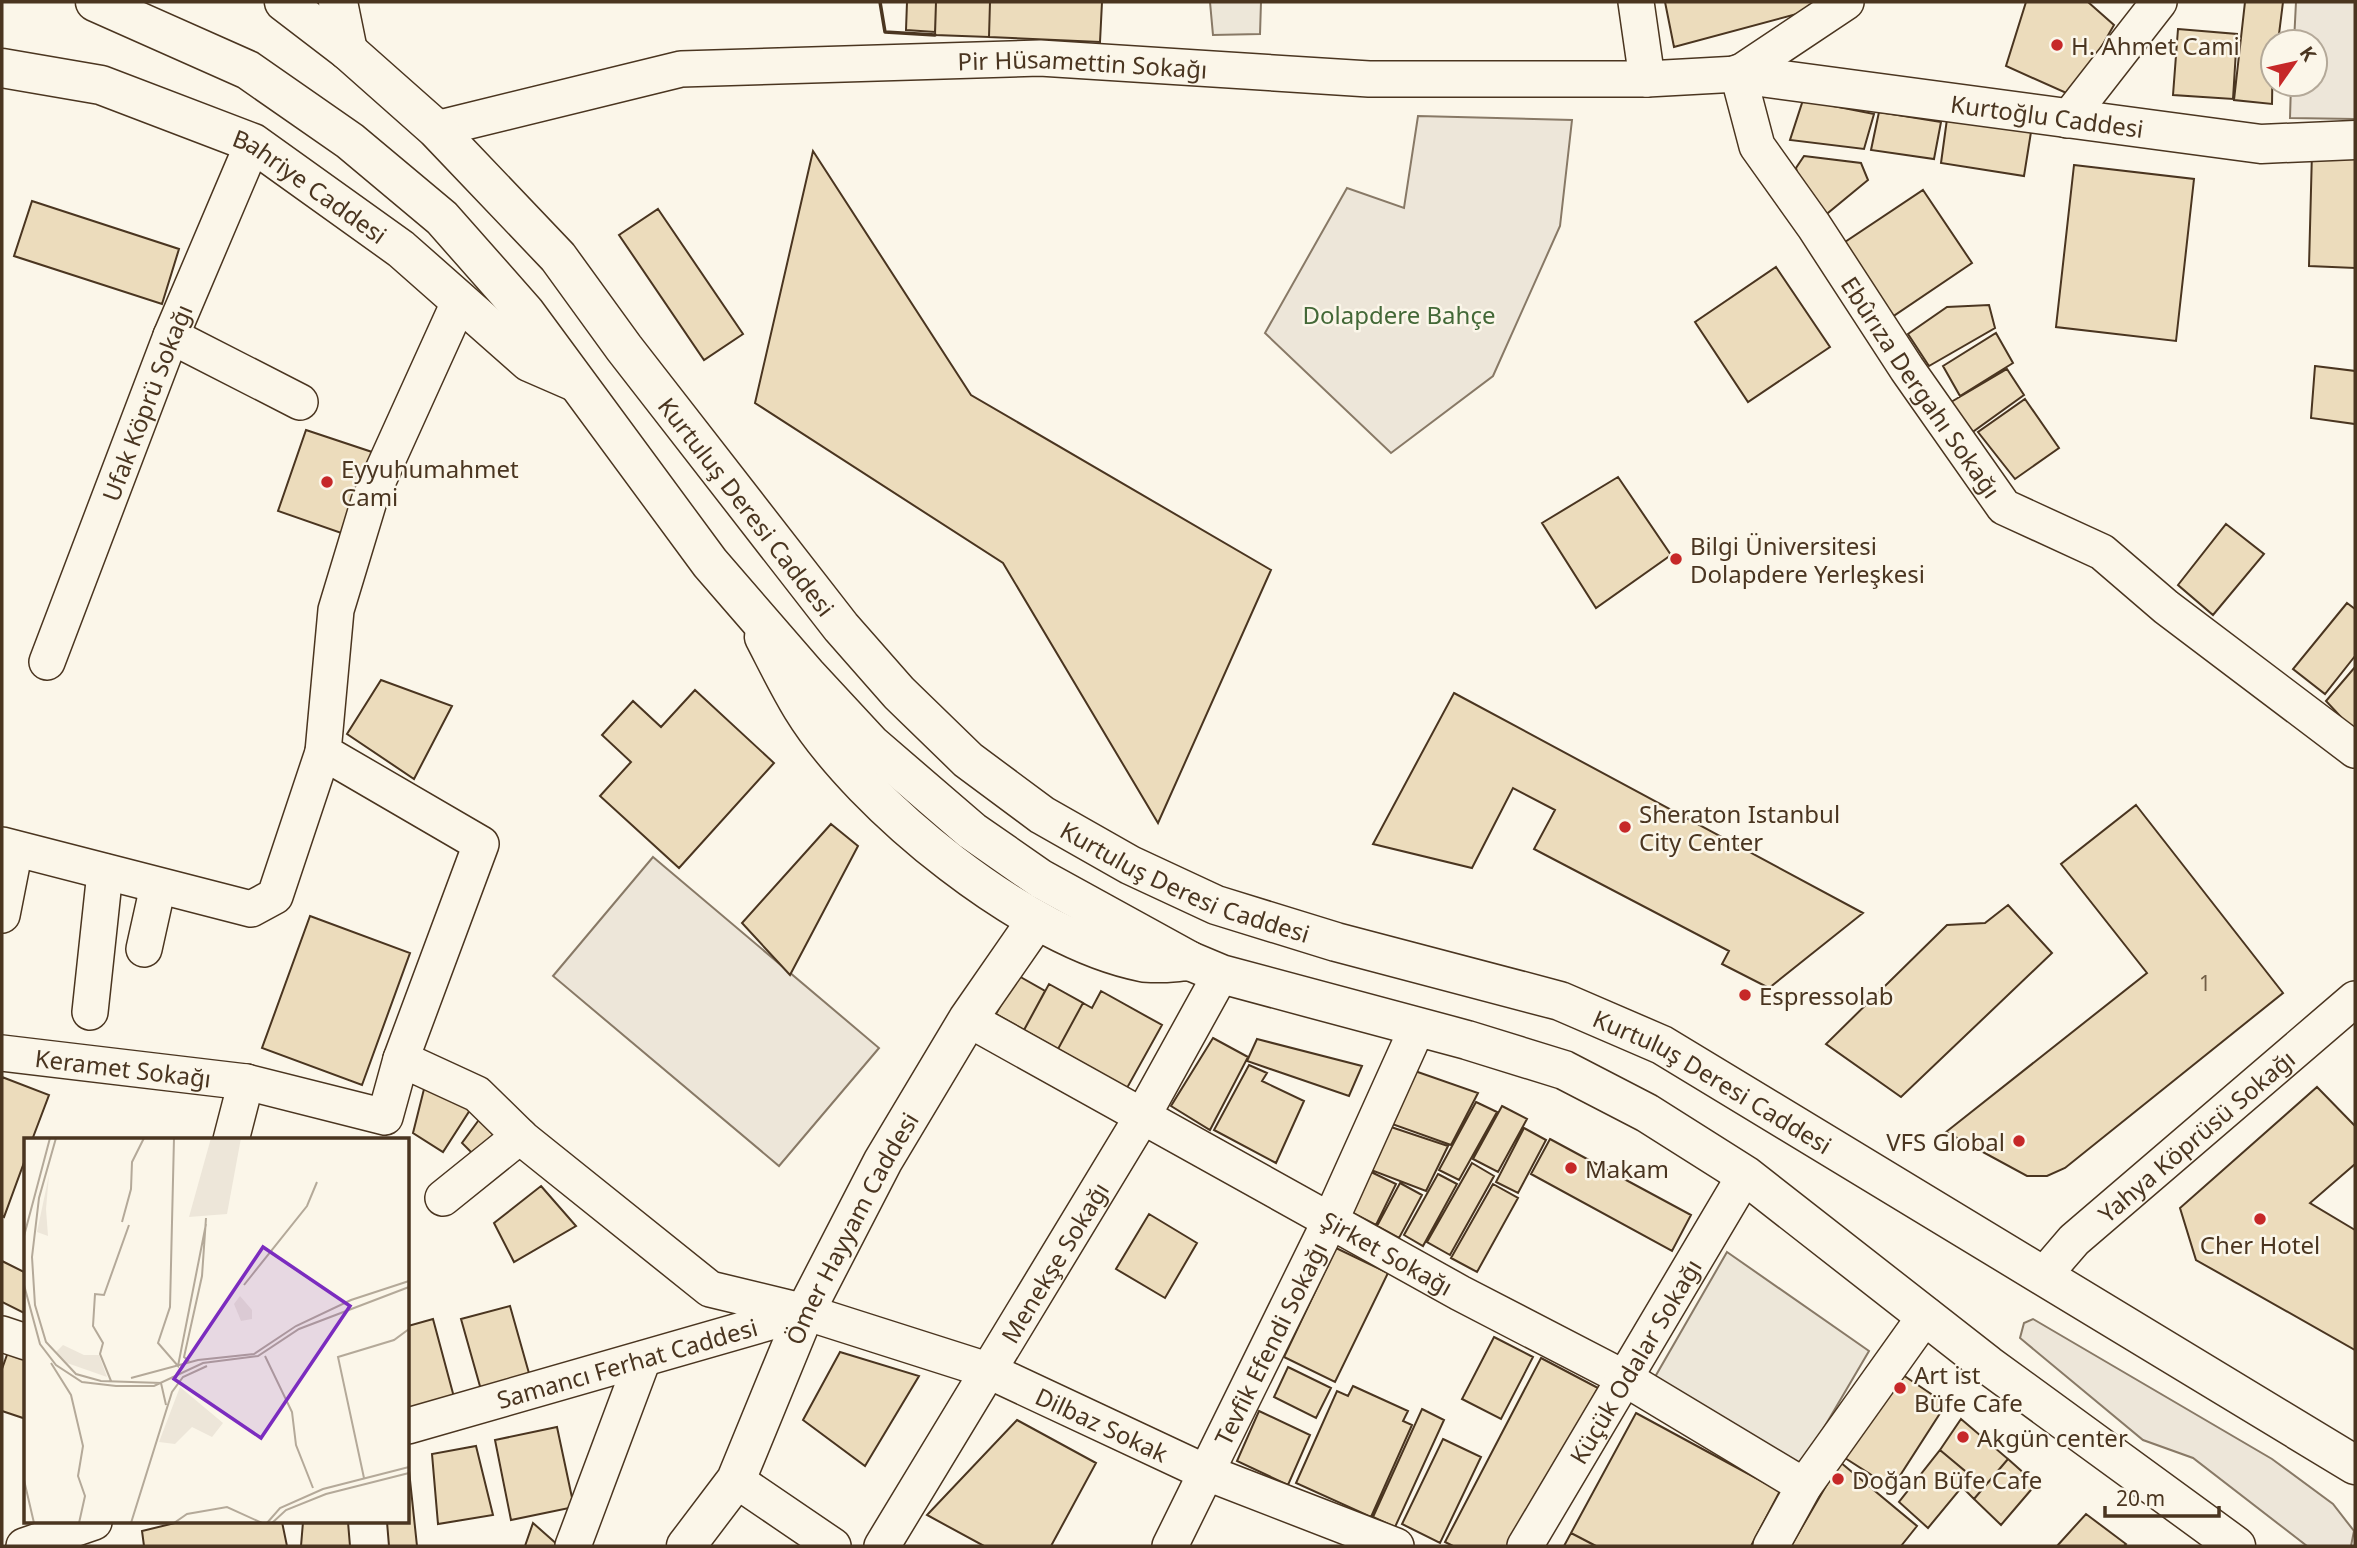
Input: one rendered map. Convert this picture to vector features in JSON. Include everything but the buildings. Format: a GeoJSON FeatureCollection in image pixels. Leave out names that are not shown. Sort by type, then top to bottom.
{"type":"FeatureCollection","features":[{"type":"Feature","properties":{"kind":"main road"},"geometry":{"type":"LineString","coordinates":[[95,2],[248,70],[350,141],[442,218],[525,312],[692,539],[807,676],[871,744],[972,831],[1041,879],[1205,967]]}},
{"type":"Feature","properties":{"kind":"main road","name":"Kurtuluş Deresi Caddesi"},"geometry":{"type":"LineString","coordinates":[[284,2],[348,51],[436,129],[558,257],[624,348],[841,627],[898,693],[968,760],[1042,815],[1130,865],[1216,905],[1336,942],[1560,1000],[1661,1045],[2319,1445]]}},
{"type":"Feature","properties":{"kind":"main road"},"geometry":{"type":"LineString","coordinates":[[338,2],[348,51]]}},
{"type":"Feature","properties":{"kind":"main road","name":"Bahriye Caddesi"},"geometry":{"type":"LineString","coordinates":[[2,68],[101,85],[253,143],[401,249],[528,362],[577,383]]}},
{"type":"Feature","properties":{"kind":"main road","name":"Kurtoğlu Caddesi"},"geometry":{"type":"LineString","coordinates":[[1738,74],[2261,144],[2355,140]]}},
{"type":"Feature","properties":{"kind":"main road"},"geometry":{"type":"LineString","coordinates":[[746,604],[802,709],[877,799],[957,866],[1036,921],[1104,953],[1145,963],[1205,967],[1564,1070],[1647,1113],[1745,1175],[1988,1365],[2224,1536],[2251,1546]]}},
{"type":"Feature","properties":{"kind":"main road","name":"Ömer Hayyam Caddesi"},"geometry":{"type":"LineString","coordinates":[[686,1546],[736,1480],[805,1312],[883,1161],[968,1019],[1036,921]]}},
{"type":"Feature","properties":{"kind":"main road"},"geometry":{"type":"LineString","coordinates":[[2319,1445],[2355,1465]]}},
{"type":"Feature","properties":{"kind":"main road"},"geometry":{"type":"LineString","coordinates":[[2319,1445],[2355,1486]]}},
{"type":"Feature","properties":{"kind":"street"},"geometry":{"type":"LineString","coordinates":[[1636,2],[1647,79]]}},
{"type":"Feature","properties":{"kind":"street"},"geometry":{"type":"LineString","coordinates":[[1738,74],[1846,2]]}},
{"type":"Feature","properties":{"kind":"street"},"geometry":{"type":"LineString","coordinates":[[2067,120],[2159,2]]}},
{"type":"Feature","properties":{"kind":"street","name":"Pir Hüsamettin Sokağı"},"geometry":{"type":"LineString","coordinates":[[436,129],[681,69],[1041,58],[1369,79],[1647,79],[1738,74]]}},
{"type":"Feature","properties":{"kind":"street","name":"Ebûrıza Dergahı Sokağı"},"geometry":{"type":"LineString","coordinates":[[1738,74],[1757,146],[2004,507],[2102,551],[2165,607],[2355,750]]}},
{"type":"Feature","properties":{"kind":"street","name":"Ufak Köprü Sokağı"},"geometry":{"type":"LineString","coordinates":[[47,662],[171,336],[253,143]]}},
{"type":"Feature","properties":{"kind":"street"},"geometry":{"type":"LineString","coordinates":[[2,915],[8,847],[251,909],[275,896],[323,752],[336,610],[369,501],[460,300]]}},
{"type":"Feature","properties":{"kind":"street"},"geometry":{"type":"LineString","coordinates":[[171,336],[300,402]]}},
{"type":"Feature","properties":{"kind":"street"},"geometry":{"type":"LineString","coordinates":[[323,752],[481,844],[401,1059]]}},
{"type":"Feature","properties":{"kind":"street"},"geometry":{"type":"LineString","coordinates":[[90,1013],[105,872]]}},
{"type":"Feature","properties":{"kind":"street"},"geometry":{"type":"LineString","coordinates":[[144,949],[158,886]]}},
{"type":"Feature","properties":{"kind":"street","name":"Menekşe Sokağı"},"geometry":{"type":"LineString","coordinates":[[882,1546],[1142,1117],[1205,967]]}},
{"type":"Feature","properties":{"kind":"street","name":"Yahya Köprüsü Sokağı"},"geometry":{"type":"LineString","coordinates":[[2043,1276],[2074,1240],[2355,999]]}},
{"type":"Feature","properties":{"kind":"street","name":"Şirket Sokağı"},"geometry":{"type":"LineString","coordinates":[[968,1019],[1460,1293],[1626,1379],[1804,1486]]}},
{"type":"Feature","properties":{"kind":"street","name":"Tevfik Efendi Sokağı"},"geometry":{"type":"LineString","coordinates":[[1170,1546],[1331,1219],[1418,1026]]}},
{"type":"Feature","properties":{"kind":"street","name":"Keramet Sokağı"},"geometry":{"type":"LineString","coordinates":[[2,1053],[246,1082],[385,1117],[401,1059]]}},
{"type":"Feature","properties":{"kind":"street","name":"Samancı Ferhat Caddesi"},"geometry":{"type":"LineString","coordinates":[[401,1059],[477,1094],[522,1137],[710,1289],[805,1312]]}},
{"type":"Feature","properties":{"kind":"street"},"geometry":{"type":"LineString","coordinates":[[232,1138],[246,1082]]}},
{"type":"Feature","properties":{"kind":"street"},"geometry":{"type":"LineString","coordinates":[[443,1198],[522,1137]]}},
{"type":"Feature","properties":{"kind":"street","name":"Küçük Odalar Sokağı"},"geometry":{"type":"LineString","coordinates":[[1525,1546],[1745,1175]]}},
{"type":"Feature","properties":{"kind":"street","name":"Samancı Ferhat Caddesi"},"geometry":{"type":"LineString","coordinates":[[410,1425],[805,1312]]}},
{"type":"Feature","properties":{"kind":"street","name":"Dilbaz Sokak"},"geometry":{"type":"LineString","coordinates":[[805,1312],[987,1370],[1205,1472],[1396,1546]]}},
{"type":"Feature","properties":{"kind":"street"},"geometry":{"type":"LineString","coordinates":[[1771,1546],[1804,1486],[1926,1315]]}},
{"type":"Feature","properties":{"kind":"street"},"geometry":{"type":"LineString","coordinates":[[2,1334],[24,1341]]}},
{"type":"Feature","properties":{"kind":"street"},"geometry":{"type":"LineString","coordinates":[[573,1546],[643,1359]]}},
{"type":"Feature","properties":{"kind":"street"},"geometry":{"type":"LineString","coordinates":[[736,1480],[833,1546]]}},
{"type":"Feature","properties":{"kind":"street"},"geometry":{"type":"LineString","coordinates":[[24,1546],[88,1524]]}},
{"type":"Feature","properties":{"kind":"green space"},"geometry":{"type":"Polygon","coordinates":[[[2296,2],[2355,2],[2355,119],[2290,118],[2291,98],[2329,98],[2329,28],[2295,28],[2296,2]]]}},
{"type":"Feature","properties":{"kind":"green space","name":"Dolapdere Bahçe"},"geometry":{"type":"Polygon","coordinates":[[[1418,116],[1572,120],[1560,226],[1493,376],[1391,453],[1265,333],[1347,188],[1404,208],[1418,116]]]}},
{"type":"Feature","properties":{"kind":"green space"},"geometry":{"type":"Polygon","coordinates":[[[653,857],[879,1048],[779,1166],[553,976],[653,857]]]}},
{"type":"Feature","properties":{"kind":"green space"},"geometry":{"type":"Polygon","coordinates":[[[2033,1319],[2272,1459],[2333,1504],[2354,1531],[2351,1546],[2307,1546],[2193,1458],[2143,1440],[2020,1338],[2024,1323],[2033,1319]]]}},
{"type":"Feature","properties":{"kind":"shaded area"},"geometry":{"type":"Polygon","coordinates":[[[1210,2],[1261,2],[1260,34],[1213,35],[1210,2]]]}},
{"type":"Feature","properties":{"kind":"shaded area"},"geometry":{"type":"Polygon","coordinates":[[[1727,1252],[1869,1351],[1802,1465],[1655,1377],[1727,1252]]]}},
{"type":"Feature","properties":{"kind":"wall"},"geometry":{"type":"LineString","coordinates":[[880,2],[885,32],[935,35]]}},
{"type":"Feature","properties":{"kind":"place","name":"H. Ahmet Cami"},"geometry":{"type":"Point","coordinates":[2057,45]}},
{"type":"Feature","properties":{"kind":"place","name":"Eyyuhumahmet Cami"},"geometry":{"type":"Point","coordinates":[327,482]}},
{"type":"Feature","properties":{"kind":"place","name":"Bilgi Üniversitesi Dolapdere Yerleşkesi"},"geometry":{"type":"Point","coordinates":[1676,559]}},
{"type":"Feature","properties":{"kind":"place","name":"Sheraton Istanbul City Center"},"geometry":{"type":"Point","coordinates":[1625,827]}},
{"type":"Feature","properties":{"kind":"place","name":"Espressolab"},"geometry":{"type":"Point","coordinates":[1745,995]}},
{"type":"Feature","properties":{"kind":"place","name":"VFS Global"},"geometry":{"type":"Point","coordinates":[2019,1141]}},
{"type":"Feature","properties":{"kind":"place","name":"Makam"},"geometry":{"type":"Point","coordinates":[1571,1168]}},
{"type":"Feature","properties":{"kind":"place","name":"Cher Hotel"},"geometry":{"type":"Point","coordinates":[2260,1219]}},
{"type":"Feature","properties":{"kind":"place","name":"Art ist Büfe Cafe"},"geometry":{"type":"Point","coordinates":[1900,1388]}},
{"type":"Feature","properties":{"kind":"place","name":"Akgün center"},"geometry":{"type":"Point","coordinates":[1963,1437]}},
{"type":"Feature","properties":{"kind":"place","name":"Doğan Büfe Cafe"},"geometry":{"type":"Point","coordinates":[1838,1479]}}]}
